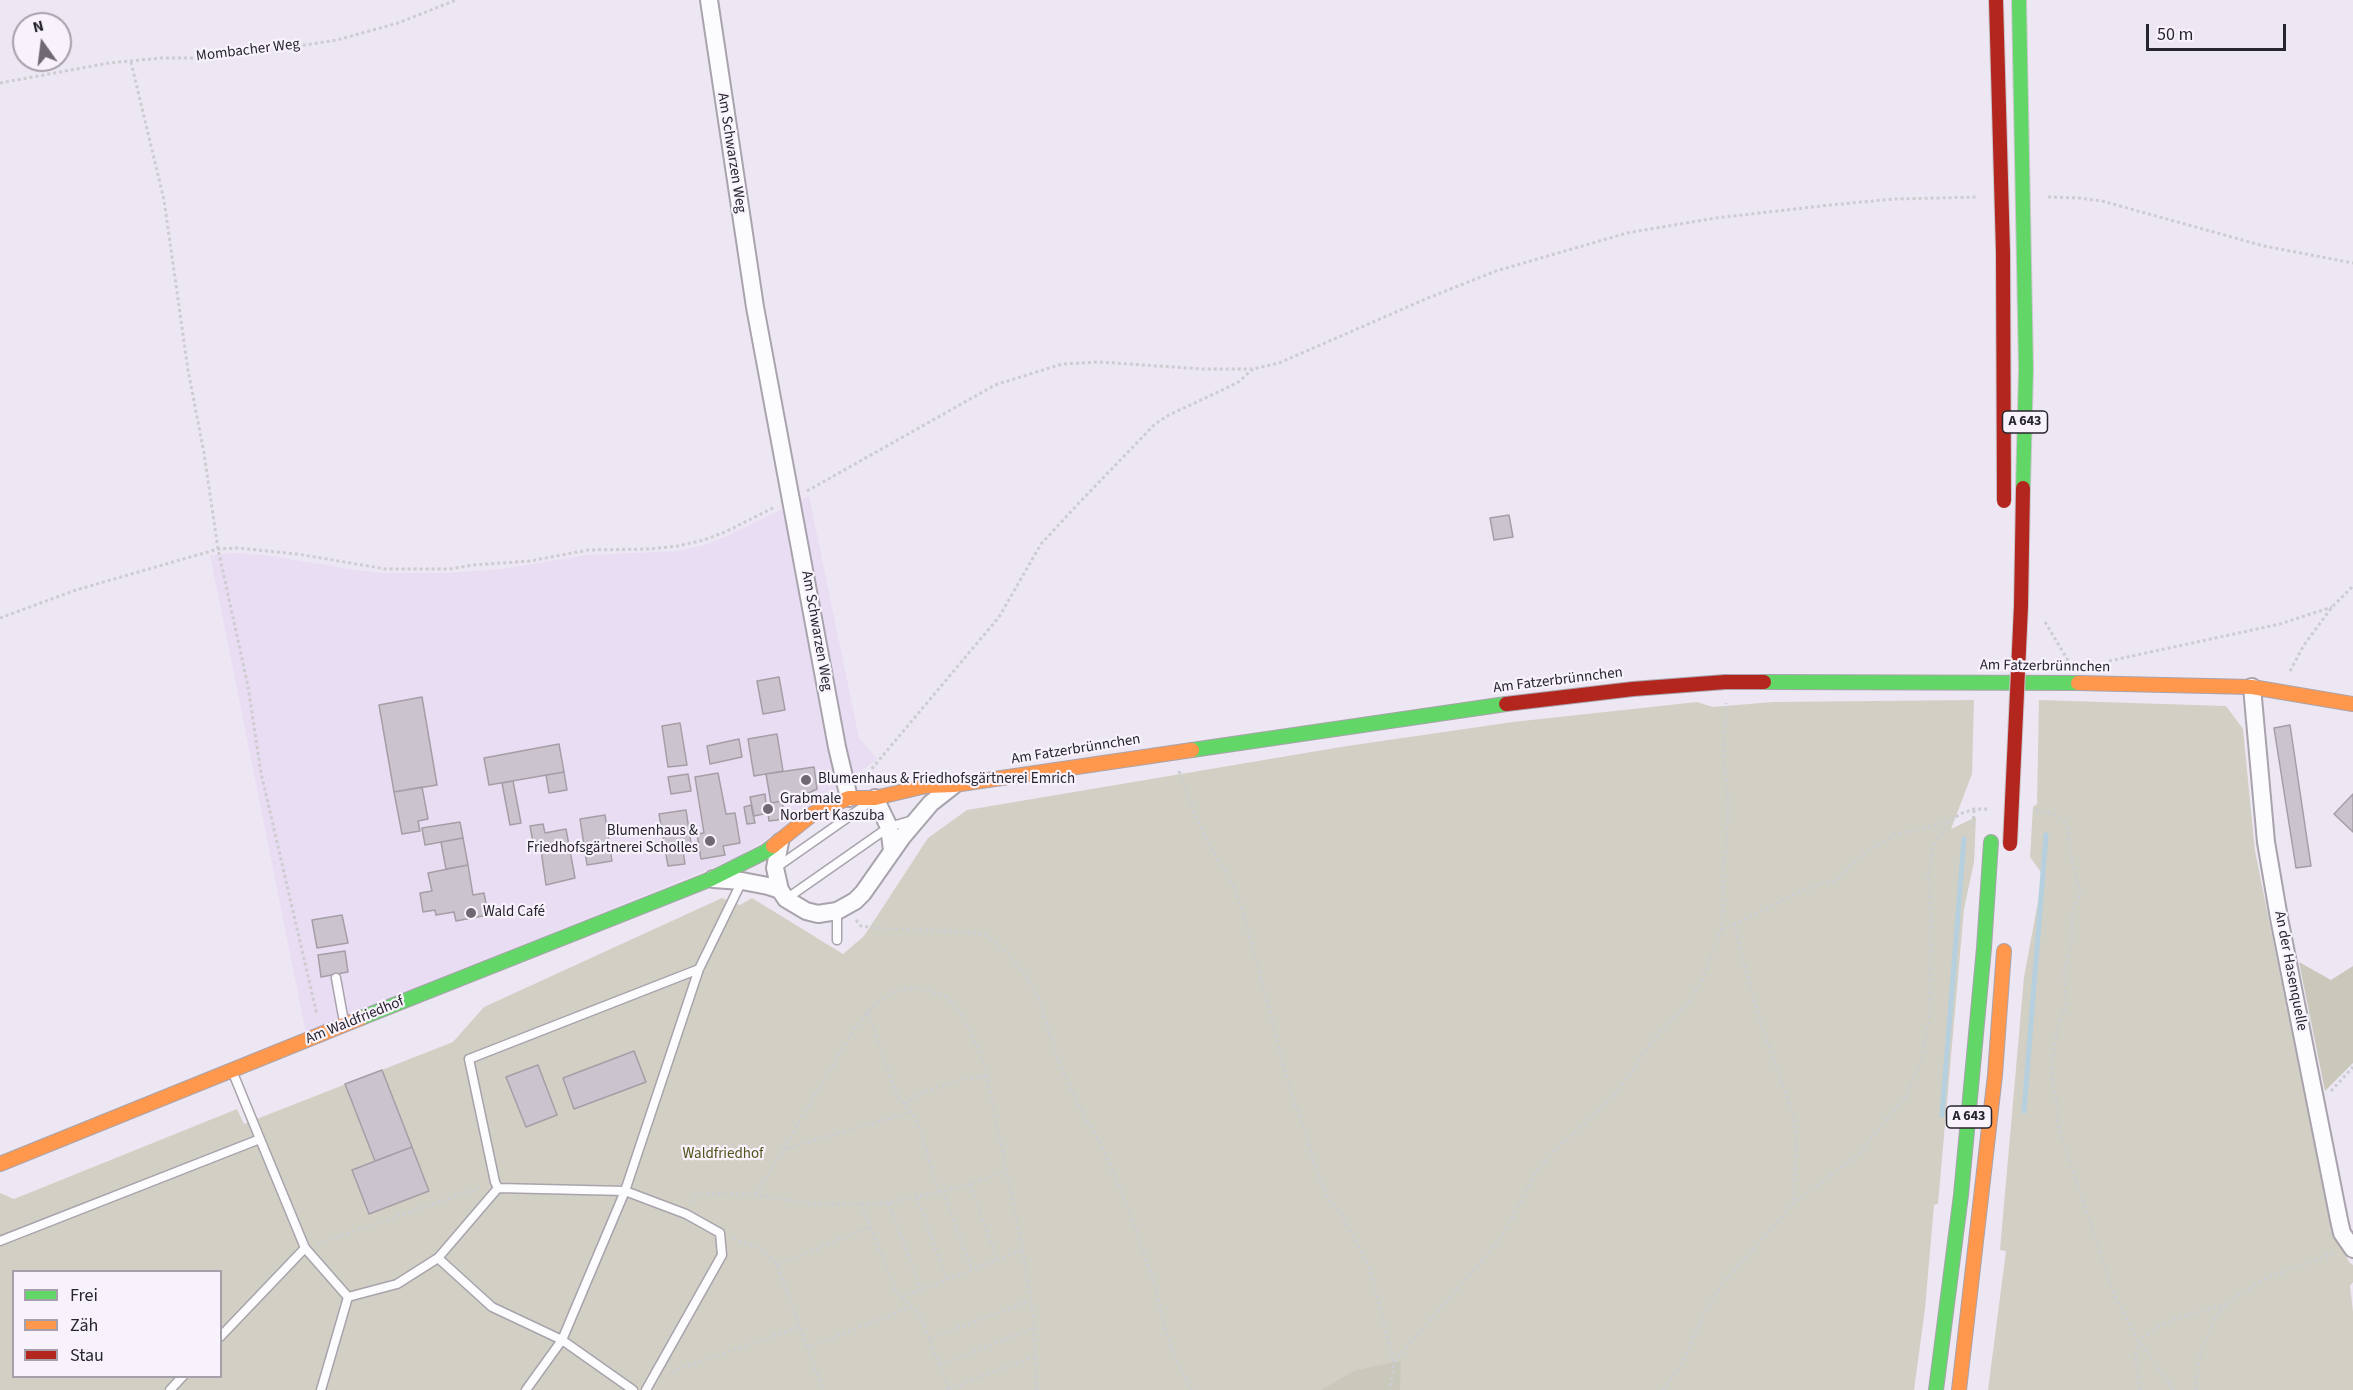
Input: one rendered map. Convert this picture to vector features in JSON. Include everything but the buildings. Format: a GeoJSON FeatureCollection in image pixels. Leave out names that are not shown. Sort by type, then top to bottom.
{"type":"FeatureCollection","features":[{"type":"Feature","properties":{"kind":"main road","name":"A 643"},"geometry":{"type":"LineString","coordinates":[[1996,0],[2003,252],[2004,514]]}},
{"type":"Feature","properties":{"kind":"main road","name":"A 643"},"geometry":{"type":"LineString","coordinates":[[2010,849],[2021,606],[2026,369],[2019,0]]}},
{"type":"Feature","properties":{"kind":"main road"},"geometry":{"type":"LineString","coordinates":[[2000,692],[2001,668]]}},
{"type":"Feature","properties":{"kind":"main road","name":"Am Fatzerbrünnchen"},"geometry":{"type":"LineString","coordinates":[[875,798],[926,786],[954,785],[1496,705],[1633,689],[1725,682],[2009,682],[2252,687],[2353,704]]}},
{"type":"Feature","properties":{"kind":"main road"},"geometry":{"type":"LineString","coordinates":[[711,879],[750,861],[780,842],[814,813],[849,798],[875,798]]}},
{"type":"Feature","properties":{"kind":"main road","name":"A 643"},"geometry":{"type":"LineString","coordinates":[[1936,1390],[1961,1196],[1992,836]]}},
{"type":"Feature","properties":{"kind":"main road","name":"Am Waldfriedhof"},"geometry":{"type":"LineString","coordinates":[[0,1164],[711,879]]}},
{"type":"Feature","properties":{"kind":"main road","name":"A 643"},"geometry":{"type":"LineString","coordinates":[[1959,1390],[1995,1075],[2004,942]]}},
{"type":"Feature","properties":{"kind":"street","name":"Am Schwarzen Weg"},"geometry":{"type":"LineString","coordinates":[[710,0],[755,307],[837,747],[849,798]]}},
{"type":"Feature","properties":{"kind":"street","name":"An der Hasenquelle"},"geometry":{"type":"LineString","coordinates":[[2252,687],[2266,842],[2279,918],[2338,1220],[2342,1233],[2353,1250]]}},
{"type":"Feature","properties":{"kind":"street"},"geometry":{"type":"LineString","coordinates":[[711,879],[742,881],[783,894],[806,911],[818,914],[845,908],[863,893],[916,819],[931,803],[954,785]]}},
{"type":"Feature","properties":{"kind":"street"},"geometry":{"type":"LineString","coordinates":[[875,798],[890,827],[892,850]]}},
{"type":"Feature","properties":{"kind":"street"},"geometry":{"type":"LineString","coordinates":[[780,842],[775,868],[783,894]]}},
{"type":"Feature","properties":{"kind":"lane"},"geometry":{"type":"LineString","coordinates":[[775,868],[875,798]]}},
{"type":"Feature","properties":{"kind":"lane"},"geometry":{"type":"LineString","coordinates":[[783,894],[890,827],[916,819]]}},
{"type":"Feature","properties":{"kind":"lane"},"geometry":{"type":"LineString","coordinates":[[526,1390],[562,1340],[625,1191],[699,969],[750,861]]}},
{"type":"Feature","properties":{"kind":"lane"},"geometry":{"type":"LineString","coordinates":[[837,911],[837,940]]}},
{"type":"Feature","properties":{"kind":"lane"},"geometry":{"type":"LineString","coordinates":[[496,1185],[470,1059],[699,969]]}},
{"type":"Feature","properties":{"kind":"lane"},"geometry":{"type":"LineString","coordinates":[[336,978],[344,1025]]}},
{"type":"Feature","properties":{"kind":"lane"},"geometry":{"type":"LineString","coordinates":[[232,1070],[305,1248],[348,1298]]}},
{"type":"Feature","properties":{"kind":"lane"},"geometry":{"type":"LineString","coordinates":[[0,1241],[260,1139]]}},
{"type":"Feature","properties":{"kind":"lane"},"geometry":{"type":"LineString","coordinates":[[496,1185],[625,1191],[686,1214],[720,1233],[722,1255],[646,1390]]}},
{"type":"Feature","properties":{"kind":"lane"},"geometry":{"type":"LineString","coordinates":[[348,1298],[397,1284],[438,1258],[496,1185]]}},
{"type":"Feature","properties":{"kind":"lane"},"geometry":{"type":"LineString","coordinates":[[222,1335],[305,1248]]}},
{"type":"Feature","properties":{"kind":"lane"},"geometry":{"type":"LineString","coordinates":[[438,1258],[492,1307],[562,1340],[633,1390]]}},
{"type":"Feature","properties":{"kind":"lane"},"geometry":{"type":"LineString","coordinates":[[321,1390],[348,1298]]}},
{"type":"Feature","properties":{"kind":"lane"},"geometry":{"type":"LineString","coordinates":[[170,1390],[182,1378]]}},
{"type":"Feature","properties":{"kind":"path","name":"Mombacher Weg"},"geometry":{"type":"LineString","coordinates":[[0,83],[109,63],[161,58],[214,58],[253,50],[279,49],[337,40],[398,23],[456,0]]}},
{"type":"Feature","properties":{"kind":"path"},"geometry":{"type":"LineString","coordinates":[[131,62],[164,200],[188,370],[204,453],[218,549],[248,686],[261,773],[318,1019]]}},
{"type":"Feature","properties":{"kind":"path"},"geometry":{"type":"LineString","coordinates":[[0,618],[76,591],[218,549],[238,548],[297,554],[386,569],[449,569],[530,561],[588,550],[678,546],[725,532],[792,499],[996,385],[1041,370],[1079,362],[1253,369],[1279,363],[1496,271],[1628,233],[1716,218],[1830,205],[1894,199],[1984,197]]}},
{"type":"Feature","properties":{"kind":"path"},"geometry":{"type":"LineString","coordinates":[[2038,197],[2102,201],[2253,243],[2353,263]]}},
{"type":"Feature","properties":{"kind":"path"},"geometry":{"type":"LineString","coordinates":[[849,798],[999,617],[1030,560],[1041,544],[1071,511],[1155,424],[1169,414],[1237,383],[1253,369]]}},
{"type":"Feature","properties":{"kind":"path"},"geometry":{"type":"LineString","coordinates":[[2282,693],[2294,663],[2332,607],[2353,586]]}},
{"type":"Feature","properties":{"kind":"path"},"geometry":{"type":"LineString","coordinates":[[2107,662],[2280,624],[2332,607]]}},
{"type":"Feature","properties":{"kind":"path"},"geometry":{"type":"LineString","coordinates":[[1394,1362],[1495,1245],[1535,1173],[1549,1156],[1614,1096],[1657,1035],[1687,1004],[1709,967],[1721,930],[1723,868],[1727,840],[1728,801],[1724,759],[1725,682]]}},
{"type":"Feature","properties":{"kind":"path"},"geometry":{"type":"LineString","coordinates":[[1176,752],[1178,768],[1197,819],[1208,843],[1233,884],[1244,915],[1291,1092],[1308,1141],[1314,1167],[1327,1196],[1341,1214],[1368,1264],[1394,1362],[1390,1390]]}},
{"type":"Feature","properties":{"kind":"path"},"geometry":{"type":"LineString","coordinates":[[1664,1390],[1681,1365],[1704,1314],[1721,1285],[1794,1203],[1860,1153],[1905,1097],[1921,1063],[1930,1015],[1929,863],[1933,847],[1949,822],[1960,814],[1974,809],[1994,809]]}},
{"type":"Feature","properties":{"kind":"path"},"geometry":{"type":"LineString","coordinates":[[2030,810],[2055,814],[2063,820],[2068,829],[2071,856],[2080,893],[2072,913],[2072,942],[2064,974],[2066,1004],[2059,1022],[2053,1055],[2052,1079],[2058,1108],[2057,1122],[2115,1297],[2139,1342],[2174,1390]]}},
{"type":"Feature","properties":{"kind":"path"},"geometry":{"type":"LineString","coordinates":[[1721,930],[1793,895],[1810,890],[1816,885],[1835,882],[1857,859],[1893,835],[1949,822]]}},
{"type":"Feature","properties":{"kind":"path"},"geometry":{"type":"LineString","coordinates":[[854,918],[861,926],[876,928],[986,935],[1006,952],[1025,975],[1039,999],[1058,1060],[1084,1116],[1101,1144],[1127,1205],[1156,1288],[1166,1333],[1174,1356],[1192,1390]]}},
{"type":"Feature","properties":{"kind":"path"},"geometry":{"type":"LineString","coordinates":[[1734,924],[1757,1011],[1794,1119],[1796,1137],[1794,1203]]}},
{"type":"Feature","properties":{"kind":"path"},"geometry":{"type":"LineString","coordinates":[[756,1195],[853,1031],[868,1012],[897,990],[921,988],[947,997],[966,1021],[984,1064],[1023,1250],[1034,1328],[1037,1390]]}},
{"type":"Feature","properties":{"kind":"path"},"geometry":{"type":"LineString","coordinates":[[868,1012],[897,1096],[917,1120],[941,1192],[972,1270]]}},
{"type":"Feature","properties":{"kind":"path"},"geometry":{"type":"LineString","coordinates":[[2325,1096],[2353,1067]]}},
{"type":"Feature","properties":{"kind":"path"},"geometry":{"type":"LineString","coordinates":[[904,1104],[920,1094],[963,1079],[986,1076]]}},
{"type":"Feature","properties":{"kind":"path"},"geometry":{"type":"LineString","coordinates":[[784,1149],[911,1112]]}},
{"type":"Feature","properties":{"kind":"path"},"geometry":{"type":"LineString","coordinates":[[686,1214],[696,1196],[707,1193],[756,1195],[813,1204],[890,1203],[941,1192],[1005,1172]]}},
{"type":"Feature","properties":{"kind":"path"},"geometry":{"type":"LineString","coordinates":[[970,1184],[997,1260]]}},
{"type":"Feature","properties":{"kind":"path"},"geometry":{"type":"LineString","coordinates":[[305,1248],[496,1185]]}},
{"type":"Feature","properties":{"kind":"path"},"geometry":{"type":"LineString","coordinates":[[917,1197],[947,1280]]}},
{"type":"Feature","properties":{"kind":"path"},"geometry":{"type":"LineString","coordinates":[[890,1203],[921,1290]]}},
{"type":"Feature","properties":{"kind":"path"},"geometry":{"type":"LineString","coordinates":[[861,1204],[888,1276],[902,1297],[920,1315],[948,1390],[1036,1356]]}},
{"type":"Feature","properties":{"kind":"path"},"geometry":{"type":"LineString","coordinates":[[777,1265],[870,1227]]}},
{"type":"Feature","properties":{"kind":"path"},"geometry":{"type":"LineString","coordinates":[[720,1233],[765,1251],[777,1265],[823,1390]]}},
{"type":"Feature","properties":{"kind":"path"},"geometry":{"type":"LineString","coordinates":[[902,1297],[1023,1250]]}},
{"type":"Feature","properties":{"kind":"path"},"geometry":{"type":"LineString","coordinates":[[2140,1390],[2135,1363],[2139,1342],[2152,1330],[2172,1320],[2225,1304],[2264,1280],[2324,1258]]}},
{"type":"Feature","properties":{"kind":"path"},"geometry":{"type":"LineString","coordinates":[[929,1339],[1031,1300]]}},
{"type":"Feature","properties":{"kind":"path"},"geometry":{"type":"LineString","coordinates":[[2196,1390],[2202,1348],[2215,1319],[2225,1304]]}},
{"type":"Feature","properties":{"kind":"path"},"geometry":{"type":"LineString","coordinates":[[809,1347],[911,1307]]}},
{"type":"Feature","properties":{"kind":"path"},"geometry":{"type":"LineString","coordinates":[[652,1379],[799,1327]]}},
{"type":"Feature","properties":{"kind":"path"},"geometry":{"type":"LineString","coordinates":[[939,1365],[1034,1328]]}},
{"type":"Feature","properties":{"kind":"shaded area"},"geometry":{"type":"Polygon","coordinates":[[[809,496],[859,738],[877,759],[780,831],[736,858],[306,1033],[210,555],[237,553],[270,556],[386,573],[448,573],[503,569],[588,555],[678,551],[705,545],[809,496]]]}},
{"type":"Feature","properties":{"kind":"shaded area"},"geometry":{"type":"Polygon","coordinates":[[[2299,962],[2331,980],[2353,966],[2353,1063],[2325,1091],[2299,962]]]}},
{"type":"Feature","properties":{"kind":"shaded area"},"geometry":{"type":"Polygon","coordinates":[[[1401,1361],[1400,1390],[1321,1390],[1356,1370],[1401,1361]]]}},
{"type":"Feature","properties":{"kind":"green space","name":"Waldfriedhof"},"geometry":{"type":"Polygon","coordinates":[[[1974,700],[1972,774],[1951,829],[1976,817],[1974,862],[1964,909],[1938,1204],[1934,1205],[1925,1309],[1914,1390],[0,1390],[0,1193],[14,1199],[237,1109],[244,1124],[453,1042],[484,1007],[722,898],[740,905],[752,898],[843,954],[864,936],[928,838],[967,810],[1347,746],[1513,722],[1697,702],[1713,707],[1773,702],[1974,700]]]}},
{"type":"Feature","properties":{"kind":"green space"},"geometry":{"type":"Polygon","coordinates":[[[2039,700],[2226,706],[2243,729],[2255,851],[2331,1226],[2349,1262],[2353,1265],[2353,1282],[2350,1286],[2353,1312],[2353,1390],[1988,1390],[2006,1251],[2000,1250],[2024,977],[2043,875],[2030,857],[2033,807],[2037,804],[2039,700]]]}},
{"type":"Feature","properties":{"kind":"waterway"},"geometry":{"type":"LineString","coordinates":[[2024,1111],[2046,835]]}},
{"type":"Feature","properties":{"kind":"waterway"},"geometry":{"type":"LineString","coordinates":[[1942,1115],[1964,839]]}},
{"type":"Feature","properties":{"kind":"traffic: fast"},"geometry":{"type":"LineString","coordinates":[[2019,0],[2026,369],[2023,488]]}},
{"type":"Feature","properties":{"kind":"traffic: fast"},"geometry":{"type":"LineString","coordinates":[[1764,682],[2078,683]]}},
{"type":"Feature","properties":{"kind":"traffic: fast"},"geometry":{"type":"LineString","coordinates":[[1192,750],[1506,704]]}},
{"type":"Feature","properties":{"kind":"traffic: fast"},"geometry":{"type":"LineString","coordinates":[[1936,1390],[1961,1195],[1984,948],[1991,842]]}},
{"type":"Feature","properties":{"kind":"traffic: fast"},"geometry":{"type":"LineString","coordinates":[[361,1018],[711,879],[773,846]]}},
{"type":"Feature","properties":{"kind":"traffic: slow"},"geometry":{"type":"LineString","coordinates":[[2078,683],[2252,687],[2353,704]]}},
{"type":"Feature","properties":{"kind":"traffic: slow"},"geometry":{"type":"LineString","coordinates":[[773,846],[814,813],[849,798],[875,798],[926,786],[954,785],[1192,750]]}},
{"type":"Feature","properties":{"kind":"traffic: slow"},"geometry":{"type":"LineString","coordinates":[[1959,1390],[1995,1075],[2004,951]]}},
{"type":"Feature","properties":{"kind":"traffic: slow"},"geometry":{"type":"LineString","coordinates":[[0,1164],[361,1018]]}},
{"type":"Feature","properties":{"kind":"traffic: jam"},"geometry":{"type":"LineString","coordinates":[[1996,0],[2003,252],[2004,501]]}},
{"type":"Feature","properties":{"kind":"traffic: jam"},"geometry":{"type":"LineString","coordinates":[[2010,844],[2021,606],[2023,488]]}},
{"type":"Feature","properties":{"kind":"traffic: jam"},"geometry":{"type":"LineString","coordinates":[[1506,704],[1633,689],[1725,682],[1764,682]]}},
{"type":"Feature","properties":{"kind":"place","name":"Blumenhaus & Friedhofsgärtnerei Emrich"},"geometry":{"type":"Point","coordinates":[806,780]}},
{"type":"Feature","properties":{"kind":"place","name":"Grabmale Norbert Kaszuba"},"geometry":{"type":"Point","coordinates":[768,809]}},
{"type":"Feature","properties":{"kind":"place","name":"Blumenhaus & Friedhofsgärtnerei Scholles"},"geometry":{"type":"Point","coordinates":[710,841]}},
{"type":"Feature","properties":{"kind":"place","name":"Wald Café"},"geometry":{"type":"Point","coordinates":[471,913]}}]}
